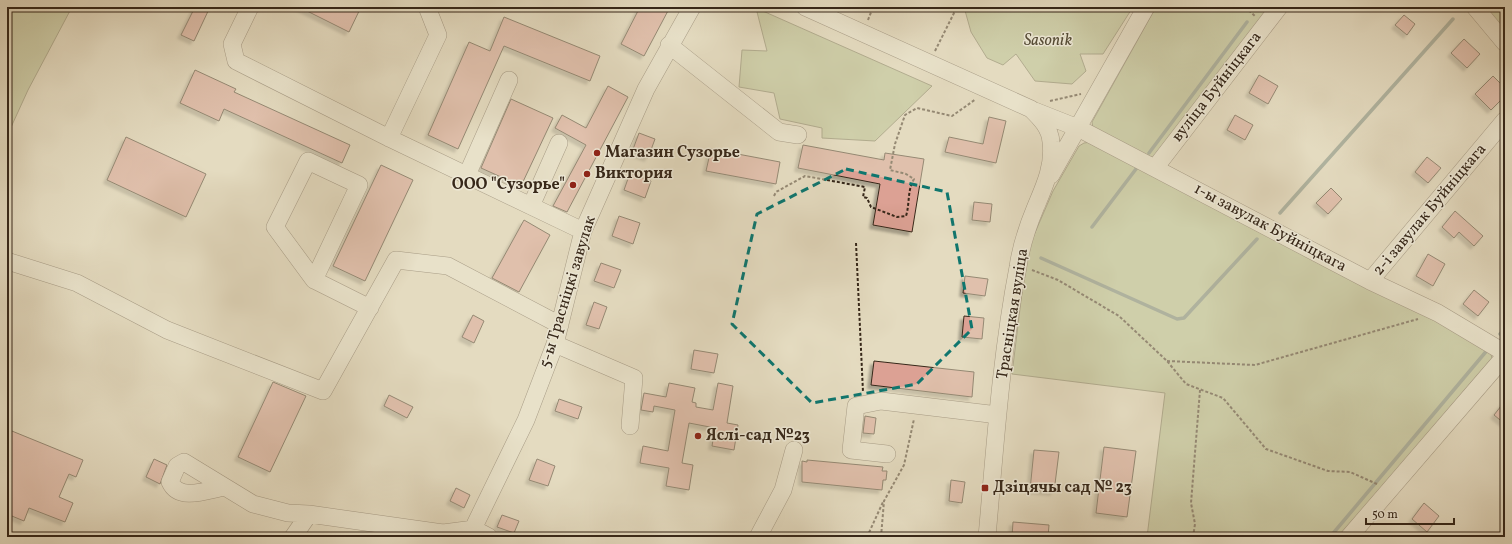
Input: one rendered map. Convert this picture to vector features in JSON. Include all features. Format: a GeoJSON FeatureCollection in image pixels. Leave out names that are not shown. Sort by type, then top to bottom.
{"type":"FeatureCollection","features":[{"type":"Feature","properties":{"kind":"street"},"geometry":{"type":"LineString","coordinates":[[250,7],[232,44],[236,61],[389,138],[583,231]]}},
{"type":"Feature","properties":{"kind":"street"},"geometry":{"type":"LineString","coordinates":[[389,138],[438,35],[427,7]]}},
{"type":"Feature","properties":{"kind":"street","name":"5-ы Трасніцкі завулак"},"geometry":{"type":"LineString","coordinates":[[472,533],[526,420],[556,344],[583,231],[646,88],[669,45],[692,7]]}},
{"type":"Feature","properties":{"kind":"street","name":"Трасніцкая вуліца"},"geometry":{"type":"LineString","coordinates":[[805,7],[1031,110],[1044,122],[1049,132],[1052,142],[1047,182],[1027,230],[1018,266],[998,415],[986,537]]}},
{"type":"Feature","properties":{"kind":"street"},"geometry":{"type":"LineString","coordinates":[[1047,182],[1101,89],[1146,7]]}},
{"type":"Feature","properties":{"kind":"street","name":"вуліца Буйніцкага"},"geometry":{"type":"LineString","coordinates":[[1155,168],[1279,7]]}},
{"type":"Feature","properties":{"kind":"street"},"geometry":{"type":"LineString","coordinates":[[1475,7],[1505,43]]}},
{"type":"Feature","properties":{"kind":"street"},"geometry":{"type":"LineString","coordinates":[[669,45],[779,132],[798,135]]}},
{"type":"Feature","properties":{"kind":"street"},"geometry":{"type":"LineString","coordinates":[[467,175],[509,80]]}},
{"type":"Feature","properties":{"kind":"street","name":"1-ы завулак Буйніцкага"},"geometry":{"type":"LineString","coordinates":[[1031,110],[1078,128],[1370,281],[1438,313],[1505,355]]}},
{"type":"Feature","properties":{"kind":"street","name":"2-і завулак Буйніцкага"},"geometry":{"type":"LineString","coordinates":[[1370,281],[1505,120]]}},
{"type":"Feature","properties":{"kind":"street"},"geometry":{"type":"LineString","coordinates":[[531,206],[559,143]]}},
{"type":"Feature","properties":{"kind":"street"},"geometry":{"type":"LineString","coordinates":[[314,280],[359,184],[308,161],[276,227],[314,280],[370,308]]}},
{"type":"Feature","properties":{"kind":"street"},"geometry":{"type":"LineString","coordinates":[[7,261],[77,284],[167,330],[323,391],[396,260],[448,266],[560,325]]}},
{"type":"Feature","properties":{"kind":"street"},"geometry":{"type":"LineString","coordinates":[[556,344],[634,378],[630,426]]}},
{"type":"Feature","properties":{"kind":"street"},"geometry":{"type":"LineString","coordinates":[[1349,537],[1505,355]]}},
{"type":"Feature","properties":{"kind":"street"},"geometry":{"type":"LineString","coordinates":[[887,454],[851,450],[856,406],[881,401],[998,415]]}},
{"type":"Feature","properties":{"kind":"street"},"geometry":{"type":"LineString","coordinates":[[758,537],[783,490],[794,450]]}},
{"type":"Feature","properties":{"kind":"street"},"geometry":{"type":"LineString","coordinates":[[225,487],[253,504],[288,514],[310,514],[443,533],[472,533],[489,537]]}},
{"type":"Feature","properties":{"kind":"street"},"geometry":{"type":"LineString","coordinates":[[293,537],[310,514]]}},
{"type":"Feature","properties":{"kind":"path"},"geometry":{"type":"LineString","coordinates":[[929,63],[957,7]]}},
{"type":"Feature","properties":{"kind":"path"},"geometry":{"type":"LineString","coordinates":[[1047,102],[1101,89]]}},
{"type":"Feature","properties":{"kind":"path"},"geometry":{"type":"LineString","coordinates":[[774,196],[776,192],[805,176],[865,187],[863,197],[867,198],[871,207],[897,217],[906,216],[909,205],[909,188],[914,179],[906,174],[890,170],[905,115],[917,108],[952,116],[988,90]]}},
{"type":"Feature","properties":{"kind":"path"},"geometry":{"type":"LineString","coordinates":[[856,243],[863,405]]}},
{"type":"Feature","properties":{"kind":"path"},"geometry":{"type":"LineString","coordinates":[[1018,266],[1058,280],[1119,316],[1167,361],[1186,384],[1223,398],[1266,449],[1328,472],[1350,472],[1371,480],[1379,485]]}},
{"type":"Feature","properties":{"kind":"path"},"geometry":{"type":"LineString","coordinates":[[1167,361],[1255,365],[1438,313]]}},
{"type":"Feature","properties":{"kind":"path"},"geometry":{"type":"LineString","coordinates":[[1193,537],[1195,524],[1191,503],[1200,390]]}},
{"type":"Feature","properties":{"kind":"path"},"geometry":{"type":"LineString","coordinates":[[867,537],[884,500],[904,465],[916,406]]}},
{"type":"Feature","properties":{"kind":"path"},"geometry":{"type":"LineString","coordinates":[[881,537],[884,500]]}},
{"type":"Feature","properties":{"kind":"highlighted area"},"geometry":{"type":"Polygon","coordinates":[[[846,169],[947,192],[972,329],[917,384],[812,403],[732,324],[757,214],[846,169]]]}},
{"type":"Feature","properties":{"kind":"green space"},"geometry":{"type":"Polygon","coordinates":[[[7,7],[72,7],[28,90],[7,136],[7,7]]]}},
{"type":"Feature","properties":{"kind":"green space","name":"Sasonik"},"geometry":{"type":"Polygon","coordinates":[[[964,7],[1133,7],[1103,54],[1080,54],[1086,71],[1072,84],[1035,81],[1016,54],[1003,65],[987,58],[971,32],[964,7]]]}},
{"type":"Feature","properties":{"kind":"green space"},"geometry":{"type":"Polygon","coordinates":[[[1156,7],[1274,7],[1155,159],[1093,128],[1092,122],[1156,7]]]}},
{"type":"Feature","properties":{"kind":"green space"},"geometry":{"type":"Polygon","coordinates":[[[1483,7],[1505,7],[1505,32],[1483,7]]]}},
{"type":"Feature","properties":{"kind":"green space"},"geometry":{"type":"Polygon","coordinates":[[[756,8],[932,86],[875,141],[822,138],[822,128],[780,119],[774,93],[739,87],[742,50],[767,51],[756,8]]]}},
{"type":"Feature","properties":{"kind":"green space"},"geometry":{"type":"Polygon","coordinates":[[[1092,142],[1489,348],[1492,358],[1339,537],[1147,537],[1165,393],[1012,374],[1025,268],[1031,242],[1053,191],[1079,146],[1084,143],[1092,142]]]}},
{"type":"Feature","properties":{"kind":"building"},"geometry":{"type":"Polygon","coordinates":[[[195,7],[210,7],[194,41],[181,35],[195,7]]]}},
{"type":"Feature","properties":{"kind":"building"},"geometry":{"type":"Polygon","coordinates":[[[299,7],[361,7],[349,32],[299,7]]]}},
{"type":"Feature","properties":{"kind":"building"},"geometry":{"type":"Polygon","coordinates":[[[640,7],[670,7],[644,56],[621,44],[640,7]]]}},
{"type":"Feature","properties":{"kind":"building"},"geometry":{"type":"Polygon","coordinates":[[[1404,15],[1415,24],[1407,35],[1395,25],[1404,15]]]}},
{"type":"Feature","properties":{"kind":"building"},"geometry":{"type":"Polygon","coordinates":[[[504,17],[600,56],[590,81],[504,46],[458,149],[428,135],[469,42],[490,51],[504,17]]]}},
{"type":"Feature","properties":{"kind":"building"},"geometry":{"type":"Polygon","coordinates":[[[1464,39],[1480,54],[1467,68],[1451,53],[1464,39]]]}},
{"type":"Feature","properties":{"kind":"building"},"geometry":{"type":"Polygon","coordinates":[[[195,70],[236,89],[234,92],[350,145],[342,163],[224,109],[219,121],[180,103],[195,70]]]}},
{"type":"Feature","properties":{"kind":"building"},"geometry":{"type":"Polygon","coordinates":[[[1259,75],[1278,86],[1268,104],[1249,93],[1259,75]]]}},
{"type":"Feature","properties":{"kind":"building"},"geometry":{"type":"Polygon","coordinates":[[[1493,76],[1505,88],[1505,96],[1491,110],[1475,94],[1493,76]]]}},
{"type":"Feature","properties":{"kind":"building"},"geometry":{"type":"Polygon","coordinates":[[[608,86],[628,97],[567,212],[553,206],[586,145],[555,128],[562,115],[586,128],[608,86]]]}},
{"type":"Feature","properties":{"kind":"building"},"geometry":{"type":"Polygon","coordinates":[[[511,99],[553,118],[521,186],[481,168],[511,99]]]}},
{"type":"Feature","properties":{"kind":"building"},"geometry":{"type":"Polygon","coordinates":[[[1235,115],[1253,125],[1245,140],[1227,130],[1235,115]]]}},
{"type":"Feature","properties":{"kind":"building"},"geometry":{"type":"Polygon","coordinates":[[[989,117],[1006,121],[996,163],[945,152],[949,137],[983,144],[989,117]]]}},
{"type":"Feature","properties":{"kind":"building"},"geometry":{"type":"Polygon","coordinates":[[[639,133],[655,139],[648,158],[632,152],[639,133]]]}},
{"type":"Feature","properties":{"kind":"building"},"geometry":{"type":"Polygon","coordinates":[[[126,137],[206,174],[186,217],[107,180],[126,137]]]}},
{"type":"Feature","properties":{"kind":"building"},"geometry":{"type":"Polygon","coordinates":[[[803,145],[884,160],[885,153],[924,159],[912,232],[873,225],[880,184],[798,168],[803,145]]]}},
{"type":"Feature","properties":{"kind":"building"},"geometry":{"type":"Polygon","coordinates":[[[711,149],[780,162],[776,184],[706,171],[711,149]]]}},
{"type":"Feature","properties":{"kind":"building"},"geometry":{"type":"Polygon","coordinates":[[[1427,157],[1441,168],[1428,183],[1415,172],[1427,157]]]}},
{"type":"Feature","properties":{"kind":"building"},"geometry":{"type":"Polygon","coordinates":[[[381,165],[413,180],[365,281],[333,266],[381,165]]]}},
{"type":"Feature","properties":{"kind":"building"},"geometry":{"type":"Polygon","coordinates":[[[630,173],[651,181],[645,198],[624,190],[630,173]]]}},
{"type":"Feature","properties":{"kind":"building"},"geometry":{"type":"Polygon","coordinates":[[[1331,188],[1342,199],[1328,214],[1316,203],[1331,188]]]}},
{"type":"Feature","properties":{"kind":"building"},"geometry":{"type":"Polygon","coordinates":[[[974,202],[992,204],[990,222],[972,220],[974,202]]]}},
{"type":"Feature","properties":{"kind":"building"},"geometry":{"type":"Polygon","coordinates":[[[1455,211],[1483,236],[1474,246],[1459,232],[1454,238],[1442,227],[1455,211]]]}},
{"type":"Feature","properties":{"kind":"building"},"geometry":{"type":"Polygon","coordinates":[[[619,216],[640,223],[633,244],[612,236],[619,216]]]}},
{"type":"Feature","properties":{"kind":"building"},"geometry":{"type":"Polygon","coordinates":[[[524,220],[550,235],[519,292],[492,278],[524,220]]]}},
{"type":"Feature","properties":{"kind":"building"},"geometry":{"type":"Polygon","coordinates":[[[1428,254],[1445,264],[1433,286],[1416,276],[1428,254]]]}},
{"type":"Feature","properties":{"kind":"building"},"geometry":{"type":"Polygon","coordinates":[[[601,263],[621,270],[614,288],[594,281],[601,263]]]}},
{"type":"Feature","properties":{"kind":"building"},"geometry":{"type":"Polygon","coordinates":[[[965,276],[988,279],[985,296],[963,293],[965,276]]]}},
{"type":"Feature","properties":{"kind":"building"},"geometry":{"type":"Polygon","coordinates":[[[1474,290],[1489,302],[1478,316],[1463,304],[1474,290]]]}},
{"type":"Feature","properties":{"kind":"building"},"geometry":{"type":"Polygon","coordinates":[[[594,302],[607,307],[599,329],[586,325],[594,302]]]}},
{"type":"Feature","properties":{"kind":"building"},"geometry":{"type":"Polygon","coordinates":[[[473,315],[484,321],[474,343],[462,337],[473,315]]]}},
{"type":"Feature","properties":{"kind":"building"},"geometry":{"type":"Polygon","coordinates":[[[964,316],[984,318],[982,339],[962,337],[964,316]]]}},
{"type":"Feature","properties":{"kind":"building"},"geometry":{"type":"Polygon","coordinates":[[[694,350],[718,354],[714,373],[691,369],[694,350]]]}},
{"type":"Feature","properties":{"kind":"building"},"geometry":{"type":"Polygon","coordinates":[[[874,361],[974,372],[972,397],[871,385],[874,361]]]}},
{"type":"Feature","properties":{"kind":"building"},"geometry":{"type":"Polygon","coordinates":[[[273,382],[306,396],[270,472],[238,457],[273,382]]]}},
{"type":"Feature","properties":{"kind":"building"},"geometry":{"type":"Polygon","coordinates":[[[669,383],[695,388],[692,402],[696,403],[696,407],[713,410],[718,383],[733,386],[727,423],[738,425],[734,450],[712,446],[715,428],[689,423],[682,463],[693,465],[689,490],[666,486],[669,468],[640,463],[643,446],[668,451],[675,410],[654,406],[653,412],[641,410],[644,393],[666,397],[669,383]]]}},
{"type":"Feature","properties":{"kind":"building"},"geometry":{"type":"Polygon","coordinates":[[[389,395],[413,407],[407,418],[384,406],[389,395]]]}},
{"type":"Feature","properties":{"kind":"building"},"geometry":{"type":"Polygon","coordinates":[[[559,399],[582,407],[578,419],[555,411],[559,399]]]}},
{"type":"Feature","properties":{"kind":"building"},"geometry":{"type":"Polygon","coordinates":[[[1505,401],[1505,424],[1494,415],[1505,401]]]}},
{"type":"Feature","properties":{"kind":"building"},"geometry":{"type":"Polygon","coordinates":[[[865,416],[876,418],[874,434],[863,433],[865,416]]]}},
{"type":"Feature","properties":{"kind":"building"},"geometry":{"type":"Polygon","coordinates":[[[7,429],[83,460],[76,477],[69,474],[59,497],[73,503],[65,522],[29,508],[24,521],[7,514],[7,429]]]}},
{"type":"Feature","properties":{"kind":"building"},"geometry":{"type":"Polygon","coordinates":[[[1104,447],[1136,451],[1127,517],[1096,513],[1104,447]]]}},
{"type":"Feature","properties":{"kind":"building"},"geometry":{"type":"Polygon","coordinates":[[[1034,450],[1059,452],[1054,492],[1030,490],[1034,450]]]}},
{"type":"Feature","properties":{"kind":"building"},"geometry":{"type":"Polygon","coordinates":[[[154,459],[167,465],[160,484],[146,477],[154,459]]]}},
{"type":"Feature","properties":{"kind":"building"},"geometry":{"type":"Polygon","coordinates":[[[537,459],[555,466],[548,486],[529,480],[537,459]]]}},
{"type":"Feature","properties":{"kind":"building"},"geometry":{"type":"Polygon","coordinates":[[[807,460],[883,467],[882,471],[887,471],[886,480],[883,480],[882,490],[802,482],[802,461],[807,462],[807,460]]]}},
{"type":"Feature","properties":{"kind":"building"},"geometry":{"type":"Polygon","coordinates":[[[951,480],[965,482],[962,503],[949,501],[951,480]]]}},
{"type":"Feature","properties":{"kind":"building"},"geometry":{"type":"Polygon","coordinates":[[[456,488],[470,495],[464,508],[450,501],[456,488]]]}},
{"type":"Feature","properties":{"kind":"building"},"geometry":{"type":"Polygon","coordinates":[[[1424,503],[1439,516],[1427,532],[1412,519],[1424,503]]]}},
{"type":"Feature","properties":{"kind":"building"},"geometry":{"type":"Polygon","coordinates":[[[502,515],[519,521],[514,533],[497,527],[502,515]]]}},
{"type":"Feature","properties":{"kind":"building"},"geometry":{"type":"Polygon","coordinates":[[[1013,522],[1049,525],[1048,537],[1012,537],[1013,522]]]}},
{"type":"Feature","properties":{"kind":"waterway"},"geometry":{"type":"LineString","coordinates":[[1501,11],[1505,15]]}},
{"type":"Feature","properties":{"kind":"waterway"},"geometry":{"type":"LineString","coordinates":[[1280,213],[1453,19]]}},
{"type":"Feature","properties":{"kind":"waterway"},"geometry":{"type":"LineString","coordinates":[[1149,153],[1247,22]]}},
{"type":"Feature","properties":{"kind":"waterway"},"geometry":{"type":"LineString","coordinates":[[1092,227],[1136,169]]}},
{"type":"Feature","properties":{"kind":"waterway"},"geometry":{"type":"LineString","coordinates":[[1041,258],[1177,319],[1184,318],[1257,239]]}},
{"type":"Feature","properties":{"kind":"waterway"},"geometry":{"type":"LineString","coordinates":[[1500,334],[1505,329]]}},
{"type":"Feature","properties":{"kind":"waterway"},"geometry":{"type":"LineString","coordinates":[[1330,537],[1489,348]]}},
{"type":"Feature","properties":{"kind":"place","name":"Магазин Сузорье"},"geometry":{"type":"Point","coordinates":[597,153]}},
{"type":"Feature","properties":{"kind":"place","name":"Виктория"},"geometry":{"type":"Point","coordinates":[587,174]}},
{"type":"Feature","properties":{"kind":"place","name":"ООО \"Сузорье\""},"geometry":{"type":"Point","coordinates":[573,185]}},
{"type":"Feature","properties":{"kind":"place","name":"Яслі-сад №23"},"geometry":{"type":"Point","coordinates":[698,436]}},
{"type":"Feature","properties":{"kind":"place","name":"Дзіцячы сад № 23"},"geometry":{"type":"Point","coordinates":[985,488]}}]}
